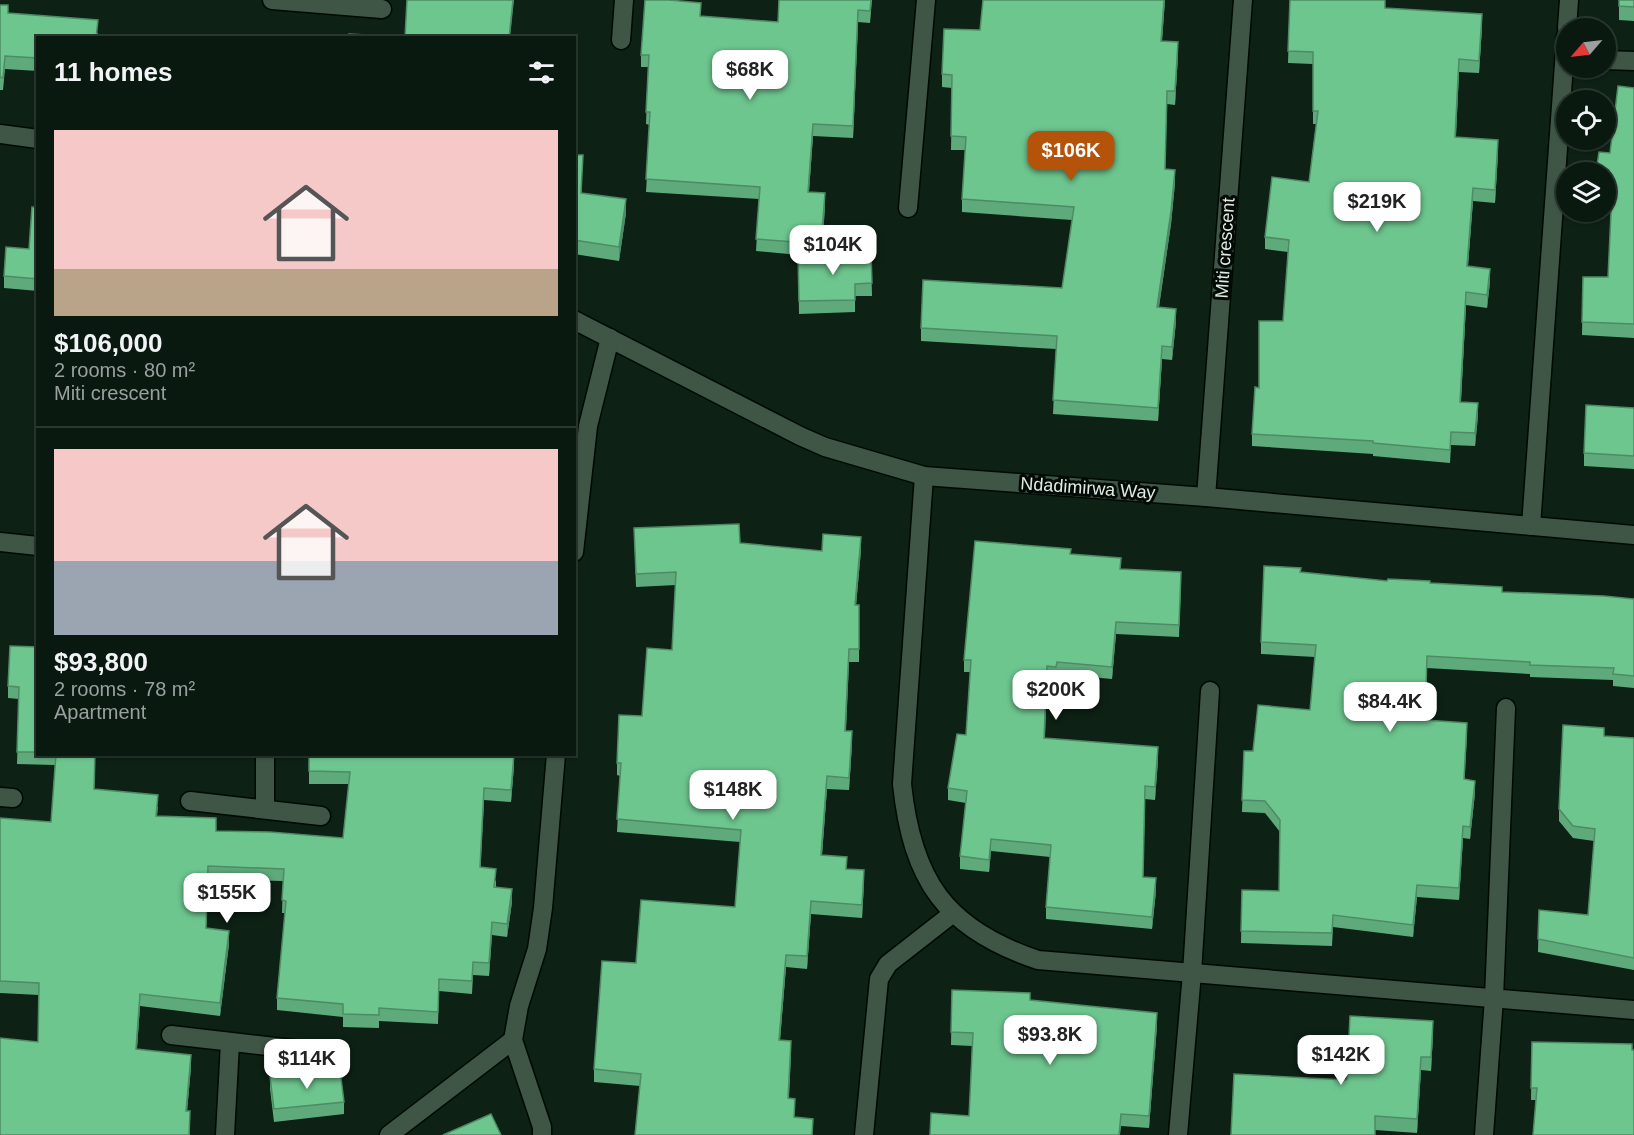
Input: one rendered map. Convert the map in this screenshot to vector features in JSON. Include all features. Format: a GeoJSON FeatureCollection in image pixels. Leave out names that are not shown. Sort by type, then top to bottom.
{"type":"FeatureCollection","features":[{"type":"Feature","properties":{"kind":"street"},"geometry":{"type":"LineString","coordinates":[[272,0],[327,2],[382,9]]}},
{"type":"Feature","properties":{"kind":"street"},"geometry":{"type":"LineString","coordinates":[[621,40],[624,0]]}},
{"type":"Feature","properties":{"kind":"street"},"geometry":{"type":"LineString","coordinates":[[908,208],[926,0]]}},
{"type":"Feature","properties":{"kind":"street","name":"Miti crescent"},"geometry":{"type":"LineString","coordinates":[[1206,497],[1243,0]]}},
{"type":"Feature","properties":{"kind":"street"},"geometry":{"type":"LineString","coordinates":[[1568,18],[1569,0]]}},
{"type":"Feature","properties":{"kind":"street"},"geometry":{"type":"LineString","coordinates":[[1616,60],[1634,61]]}},
{"type":"Feature","properties":{"kind":"street"},"geometry":{"type":"LineString","coordinates":[[1531,526],[1564,78]]}},
{"type":"Feature","properties":{"kind":"street"},"geometry":{"type":"LineString","coordinates":[[0,134],[36,139]]}},
{"type":"Feature","properties":{"kind":"street","name":"Ndadimirwa Way"},"geometry":{"type":"LineString","coordinates":[[576,321],[800,436],[825,447],[924,476],[1206,497],[1634,536]]}},
{"type":"Feature","properties":{"kind":"street"},"geometry":{"type":"LineString","coordinates":[[576,534],[588,426],[610,338]]}},
{"type":"Feature","properties":{"kind":"street"},"geometry":{"type":"LineString","coordinates":[[924,476],[902,784],[905,815],[912,846],[930,886],[952,914],[1013,952],[1038,960],[1634,1010]]}},
{"type":"Feature","properties":{"kind":"street"},"geometry":{"type":"LineString","coordinates":[[0,542],[36,546]]}},
{"type":"Feature","properties":{"kind":"street"},"geometry":{"type":"LineString","coordinates":[[1178,1135],[1192,973],[1210,692]]}},
{"type":"Feature","properties":{"kind":"street"},"geometry":{"type":"LineString","coordinates":[[1484,1135],[1494,998],[1506,708]]}},
{"type":"Feature","properties":{"kind":"street"},"geometry":{"type":"LineString","coordinates":[[265,756],[265,810]]}},
{"type":"Feature","properties":{"kind":"street"},"geometry":{"type":"LineString","coordinates":[[542,1135],[542,1127],[513,1040],[519,1006],[537,949],[543,908],[556,756]]}},
{"type":"Feature","properties":{"kind":"street"},"geometry":{"type":"LineString","coordinates":[[190,801],[321,816]]}},
{"type":"Feature","properties":{"kind":"street"},"geometry":{"type":"LineString","coordinates":[[864,1135],[879,979],[888,964],[952,914]]}},
{"type":"Feature","properties":{"kind":"street"},"geometry":{"type":"LineString","coordinates":[[171,1035],[302,1050]]}},
{"type":"Feature","properties":{"kind":"street"},"geometry":{"type":"LineString","coordinates":[[389,1135],[513,1040]]}},
{"type":"Feature","properties":{"kind":"street"},"geometry":{"type":"LineString","coordinates":[[225,1135],[230,1043]]}},
{"type":"Feature","properties":{"kind":"building"},"geometry":{"type":"Polygon","coordinates":[[[407,0],[513,0],[509,36],[405,36],[407,0]]]}},
{"type":"Feature","properties":{"kind":"building"},"geometry":{"type":"Polygon","coordinates":[[[645,0],[701,3],[700,16],[778,22],[779,0],[871,0],[870,11],[858,10],[853,126],[813,124],[808,192],[825,193],[821,244],[756,239],[760,187],[646,179],[650,112],[646,112],[649,55],[641,55],[645,0]]]}},
{"type":"Feature","properties":{"kind":"building"},"geometry":{"type":"Polygon","coordinates":[[[983,0],[1164,0],[1161,41],[1178,42],[1175,91],[1167,91],[1165,169],[1175,170],[1157,307],[1176,309],[1172,347],[1162,346],[1158,408],[1053,400],[1057,336],[921,328],[923,280],[1062,288],[1074,207],[962,199],[966,137],[951,136],[952,75],[942,74],[944,29],[980,30],[983,0]]]}},
{"type":"Feature","properties":{"kind":"building"},"geometry":{"type":"Polygon","coordinates":[[[1290,0],[1385,0],[1385,8],[1482,14],[1479,61],[1459,59],[1455,137],[1498,140],[1495,190],[1473,188],[1467,266],[1490,269],[1487,295],[1466,292],[1460,402],[1478,403],[1475,433],[1451,432],[1450,450],[1373,443],[1373,441],[1252,434],[1255,387],[1259,388],[1259,321],[1283,321],[1289,240],[1265,237],[1272,177],[1309,182],[1318,111],[1313,111],[1313,52],[1288,51],[1290,0]]]}},
{"type":"Feature","properties":{"kind":"building"},"geometry":{"type":"Polygon","coordinates":[[[1619,0],[1634,0],[1634,7],[1619,6],[1619,0]]]}},
{"type":"Feature","properties":{"kind":"building"},"geometry":{"type":"Polygon","coordinates":[[[0,5],[8,5],[8,13],[98,20],[96,36],[36,36],[36,58],[5,56],[3,78],[0,77],[0,5]]]}},
{"type":"Feature","properties":{"kind":"building"},"geometry":{"type":"Polygon","coordinates":[[[349,34],[386,36],[349,36],[349,34]]]}},
{"type":"Feature","properties":{"kind":"building"},"geometry":{"type":"Polygon","coordinates":[[[1618,86],[1634,88],[1634,324],[1582,322],[1583,277],[1608,277],[1611,222],[1616,222],[1616,162],[1598,162],[1599,152],[1610,153],[1610,150],[1616,150],[1618,86]]]}},
{"type":"Feature","properties":{"kind":"building"},"geometry":{"type":"Polygon","coordinates":[[[576,155],[583,155],[581,193],[626,199],[619,247],[576,240],[576,155]]]}},
{"type":"Feature","properties":{"kind":"building"},"geometry":{"type":"Polygon","coordinates":[[[32,207],[36,208],[36,279],[4,276],[6,247],[29,249],[32,207]]]}},
{"type":"Feature","properties":{"kind":"building"},"geometry":{"type":"Polygon","coordinates":[[[871,253],[872,283],[855,284],[855,300],[799,301],[798,255],[871,253]]]}},
{"type":"Feature","properties":{"kind":"building"},"geometry":{"type":"Polygon","coordinates":[[[1586,405],[1634,408],[1634,456],[1584,453],[1586,405]]]}},
{"type":"Feature","properties":{"kind":"building"},"geometry":{"type":"Polygon","coordinates":[[[739,524],[740,543],[822,551],[823,534],[861,537],[855,605],[859,605],[859,649],[849,649],[845,731],[852,731],[849,778],[827,776],[821,855],[847,857],[846,869],[864,870],[862,905],[811,901],[807,956],[786,955],[779,1040],[791,1041],[788,1098],[795,1099],[794,1117],[813,1119],[812,1135],[635,1135],[641,1074],[594,1069],[602,961],[636,963],[641,900],[735,907],[741,830],[617,819],[621,763],[617,763],[619,715],[642,716],[647,648],[672,650],[676,572],[636,574],[634,528],[739,524]]]}},
{"type":"Feature","properties":{"kind":"building"},"geometry":{"type":"Polygon","coordinates":[[[975,541],[1071,549],[1070,554],[1121,558],[1120,569],[1181,572],[1179,625],[1116,622],[1112,667],[1057,662],[1056,667],[1047,666],[1044,738],[1158,747],[1155,787],[1145,786],[1143,877],[1156,878],[1152,917],[1046,907],[1051,845],[991,839],[989,860],[960,856],[967,791],[948,788],[957,734],[966,735],[971,660],[964,660],[975,541]]]}},
{"type":"Feature","properties":{"kind":"building"},"geometry":{"type":"Polygon","coordinates":[[[1264,566],[1301,568],[1300,572],[1387,581],[1388,579],[1430,581],[1430,583],[1502,587],[1502,592],[1634,599],[1634,676],[1613,674],[1614,668],[1530,665],[1530,662],[1427,656],[1425,720],[1467,723],[1464,779],[1475,781],[1470,827],[1463,826],[1459,888],[1417,885],[1413,925],[1333,915],[1332,933],[1241,931],[1242,890],[1279,891],[1280,820],[1265,801],[1242,800],[1244,751],[1253,751],[1258,705],[1310,710],[1316,645],[1261,642],[1264,566]]]}},
{"type":"Feature","properties":{"kind":"building"},"geometry":{"type":"Polygon","coordinates":[[[10,646],[36,647],[36,752],[17,752],[19,687],[8,686],[10,646]]]}},
{"type":"Feature","properties":{"kind":"building"},"geometry":{"type":"Polygon","coordinates":[[[1563,725],[1604,728],[1604,736],[1634,738],[1634,958],[1538,939],[1539,910],[1588,915],[1595,829],[1573,826],[1559,809],[1563,725]]]}},
{"type":"Feature","properties":{"kind":"building"},"geometry":{"type":"Polygon","coordinates":[[[56,756],[95,756],[94,789],[158,795],[156,816],[216,818],[216,831],[270,832],[343,838],[350,772],[309,771],[309,756],[514,756],[511,790],[484,788],[480,867],[496,869],[494,887],[512,889],[507,924],[492,922],[489,963],[473,962],[472,981],[439,979],[438,1012],[379,1008],[379,1015],[343,1014],[343,1004],[277,998],[286,901],[282,900],[284,869],[208,866],[206,928],[229,931],[220,1003],[140,994],[136,1049],[191,1055],[186,1111],[190,1111],[189,1135],[0,1135],[0,1038],[38,1042],[39,983],[0,981],[0,818],[51,822],[56,756]]]}},
{"type":"Feature","properties":{"kind":"building"},"geometry":{"type":"Polygon","coordinates":[[[952,990],[1030,993],[1030,1000],[1157,1013],[1149,1116],[1121,1114],[1119,1135],[930,1135],[931,1113],[969,1116],[973,1033],[951,1032],[952,990]]]}},
{"type":"Feature","properties":{"kind":"building"},"geometry":{"type":"Polygon","coordinates":[[[1350,1016],[1433,1021],[1431,1057],[1421,1057],[1417,1119],[1375,1116],[1375,1135],[1231,1135],[1234,1074],[1346,1080],[1350,1016]]]}},
{"type":"Feature","properties":{"kind":"building"},"geometry":{"type":"Polygon","coordinates":[[[1532,1042],[1632,1044],[1632,1050],[1634,1050],[1634,1135],[1533,1135],[1537,1088],[1531,1088],[1532,1042]]]}},
{"type":"Feature","properties":{"kind":"building"},"geometry":{"type":"Polygon","coordinates":[[[340,1070],[344,1102],[274,1109],[270,1077],[340,1070]]]}},
{"type":"Feature","properties":{"kind":"building"},"geometry":{"type":"Polygon","coordinates":[[[491,1114],[501,1135],[443,1135],[491,1114]]]}}]}
